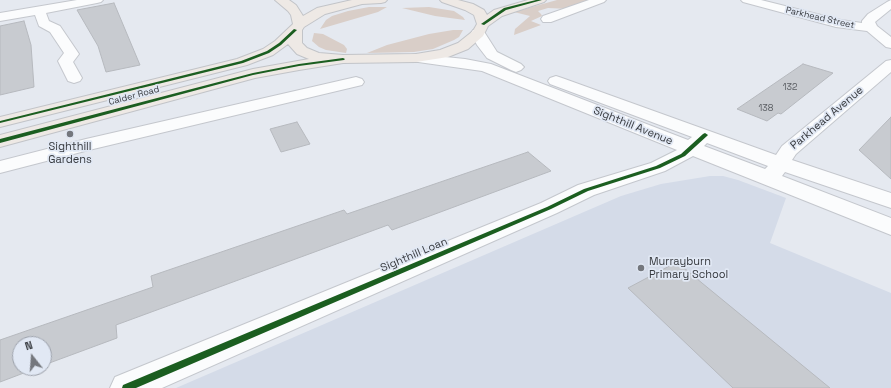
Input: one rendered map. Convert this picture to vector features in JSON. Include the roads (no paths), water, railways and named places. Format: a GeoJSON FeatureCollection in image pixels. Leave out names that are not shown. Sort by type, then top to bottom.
{"type":"FeatureCollection","features":[{"type":"Feature","properties":{"kind":"main road"},"geometry":{"type":"LineString","coordinates":[[281,0],[292,8],[297,15],[297,27]]}},
{"type":"Feature","properties":{"kind":"main road"},"geometry":{"type":"LineString","coordinates":[[319,0],[362,1]]}},
{"type":"Feature","properties":{"kind":"main road","name":"Calder Road"},"geometry":{"type":"LineString","coordinates":[[0,122],[242,62],[268,52],[280,44],[297,27],[320,11],[362,1],[381,0]]}},
{"type":"Feature","properties":{"kind":"main road"},"geometry":{"type":"LineString","coordinates":[[446,0],[469,6],[480,13],[481,29]]}},
{"type":"Feature","properties":{"kind":"main road","name":"Calder Road"},"geometry":{"type":"LineString","coordinates":[[297,27],[295,44],[302,51],[317,57],[343,59],[416,58],[443,54],[463,46],[498,13],[505,9],[540,0]]}},
{"type":"Feature","properties":{"kind":"main road","name":"Calder Road"},"geometry":{"type":"LineString","coordinates":[[0,140],[252,74],[299,65],[343,59]]}},
{"type":"Feature","properties":{"kind":"street"},"geometry":{"type":"LineString","coordinates":[[0,17],[40,10],[59,3],[97,0]]}},
{"type":"Feature","properties":{"kind":"street"},"geometry":{"type":"LineString","coordinates":[[551,15],[600,0]]}},
{"type":"Feature","properties":{"kind":"street","name":"Parkhead Street"},"geometry":{"type":"LineString","coordinates":[[747,0],[841,24],[871,28]]}},
{"type":"Feature","properties":{"kind":"street"},"geometry":{"type":"LineString","coordinates":[[891,4],[872,16],[868,21],[871,28],[891,44]]}},
{"type":"Feature","properties":{"kind":"street"},"geometry":{"type":"LineString","coordinates":[[40,10],[44,23],[55,29],[72,54],[65,61],[74,78]]}},
{"type":"Feature","properties":{"kind":"street","name":"Sighthill Avenue"},"geometry":{"type":"LineString","coordinates":[[481,29],[484,45],[492,55],[507,64],[698,142],[769,180],[891,227]]}},
{"type":"Feature","properties":{"kind":"street","name":"Sighthill Avenue"},"geometry":{"type":"LineString","coordinates":[[416,58],[466,63],[486,67],[698,142],[780,163],[891,202]]}},
{"type":"Feature","properties":{"kind":"street","name":"Parkhead Avenue"},"geometry":{"type":"LineString","coordinates":[[769,180],[789,150],[891,64]]}},
{"type":"Feature","properties":{"kind":"street"},"geometry":{"type":"LineString","coordinates":[[0,167],[294,91],[356,82]]}},
{"type":"Feature","properties":{"kind":"street","name":"Sighthill Loan"},"geometry":{"type":"LineString","coordinates":[[126,388],[549,208],[586,190],[658,167],[683,155],[698,142]]}},
{"type":"Feature","properties":{"kind":"place","name":"Sighthill Gardens"},"geometry":{"type":"Point","coordinates":[70,134]}},
{"type":"Feature","properties":{"kind":"place","name":"Murrayburn Primary School"},"geometry":{"type":"Point","coordinates":[641,268]}}]}
